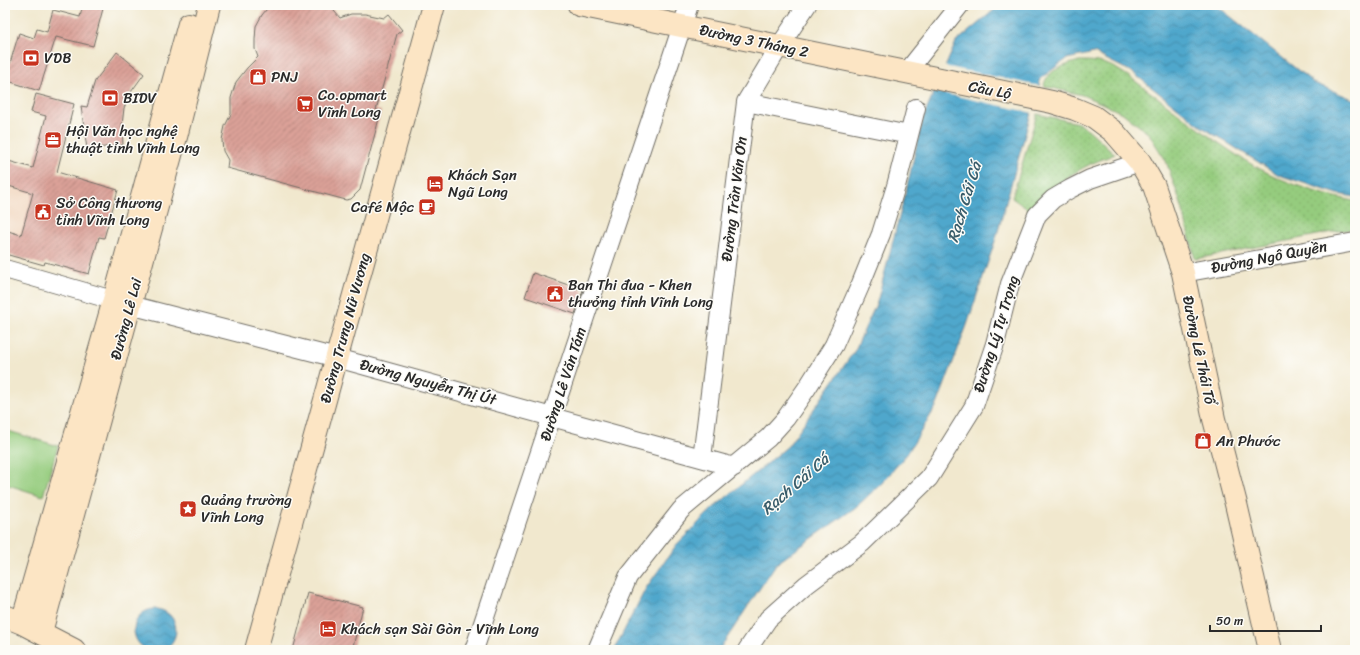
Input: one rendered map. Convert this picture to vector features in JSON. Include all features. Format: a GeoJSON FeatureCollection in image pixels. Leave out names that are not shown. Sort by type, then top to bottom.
{"type":"FeatureCollection","features":[{"type":"Feature","properties":{"kind":"main road","name":"Đường Lê Lai"},"geometry":{"type":"LineString","coordinates":[[122,302],[193,5]]}},
{"type":"Feature","properties":{"kind":"main road","name":"Đường Lê Lai"},"geometry":{"type":"LineString","coordinates":[[23,624],[122,302],[177,133],[209,5]]}},
{"type":"Feature","properties":{"kind":"main road","name":"Đường Trưng Nữ Vương"},"geometry":{"type":"LineString","coordinates":[[256,650],[434,5]]}},
{"type":"Feature","properties":{"kind":"main road","name":"Đường 3 Tháng 2"},"geometry":{"type":"LineString","coordinates":[[579,5],[929,78]]}},
{"type":"Feature","properties":{"kind":"main road","name":"Cầu Lộ"},"geometry":{"type":"LineString","coordinates":[[929,78],[1052,102]]}},
{"type":"Feature","properties":{"kind":"main road","name":"Đường Lê Thái Tổ"},"geometry":{"type":"LineString","coordinates":[[1052,102],[1094,117],[1114,132],[1140,162],[1154,186],[1183,274],[1214,419],[1236,504],[1270,650]]}},
{"type":"Feature","properties":{"kind":"main road"},"geometry":{"type":"LineString","coordinates":[[23,624],[74,650]]}},
{"type":"Feature","properties":{"kind":"street","name":"Đường Lê Văn Tám"},"geometry":{"type":"LineString","coordinates":[[474,650],[689,5]]}},
{"type":"Feature","properties":{"kind":"street","name":"Đường Trần Văn Ơn"},"geometry":{"type":"LineString","coordinates":[[702,458],[746,102],[779,47],[807,5]]}},
{"type":"Feature","properties":{"kind":"street"},"geometry":{"type":"LineString","coordinates":[[906,73],[960,5]]}},
{"type":"Feature","properties":{"kind":"street"},"geometry":{"type":"LineString","coordinates":[[746,102],[909,135]]}},
{"type":"Feature","properties":{"kind":"street"},"geometry":{"type":"LineString","coordinates":[[597,650],[628,576],[681,510],[768,438],[786,418],[834,345],[881,234],[896,186],[916,108]]}},
{"type":"Feature","properties":{"kind":"street","name":"Đường Lý Tự Trọng"},"geometry":{"type":"LineString","coordinates":[[747,650],[768,619],[806,585],[862,543],[929,478],[974,406],[995,344],[1010,284],[1037,215],[1053,199],[1070,189],[1090,179],[1140,162]]}},
{"type":"Feature","properties":{"kind":"street","name":"Đường Ngô Quyền"},"geometry":{"type":"LineString","coordinates":[[1183,274],[1355,242]]}},
{"type":"Feature","properties":{"kind":"street","name":"Đường Nguyễn Thị Út"},"geometry":{"type":"LineString","coordinates":[[5,269],[122,302],[552,416],[734,467]]}},
{"type":"Feature","properties":{"kind":"shaded area","name":"Sở Công thương tỉnh Vĩnh Long"},"geometry":{"type":"Polygon","coordinates":[[[5,160],[69,178],[44,265],[5,254],[5,160]]]}},
{"type":"Feature","properties":{"kind":"green space"},"geometry":{"type":"Polygon","coordinates":[[[1079,61],[1099,62],[1118,70],[1134,80],[1206,134],[1254,166],[1296,185],[1355,201],[1355,229],[1195,259],[1182,207],[1166,161],[1149,134],[1124,114],[1101,103],[1082,95],[1044,86],[1048,76],[1057,69],[1079,61]]]}},
{"type":"Feature","properties":{"kind":"green space"},"geometry":{"type":"Polygon","coordinates":[[[1037,114],[1078,123],[1089,130],[1115,154],[1091,164],[1068,177],[1047,192],[1029,210],[1012,198],[1037,114]]]}},
{"type":"Feature","properties":{"kind":"green space"},"geometry":{"type":"Polygon","coordinates":[[[5,430],[58,446],[43,496],[5,484],[5,430]]]}},
{"type":"Feature","properties":{"kind":"water","name":"Rạch Cái Cá"},"geometry":{"type":"Polygon","coordinates":[[[1000,5],[1216,5],[1314,83],[1355,100],[1355,197],[1338,194],[1279,175],[1202,127],[1132,72],[1094,53],[1067,59],[1041,78],[996,238],[967,325],[937,405],[907,454],[882,483],[856,507],[776,564],[719,650],[614,650],[646,588],[677,544],[712,509],[788,446],[855,350],[877,302],[906,191],[923,118],[956,42],[1000,5]]]}},
{"type":"Feature","properties":{"kind":"water"},"geometry":{"type":"Polygon","coordinates":[[[155,609],[170,615],[176,630],[170,645],[155,651],[140,645],[134,630],[140,615],[155,609]]]}},
{"type":"Feature","properties":{"kind":"pier"},"geometry":{"type":"Polygon","coordinates":[[[944,66],[1040,86],[1033,113],[933,91],[944,66]]]}},
{"type":"Feature","properties":{"kind":"building"},"geometry":{"type":"Polygon","coordinates":[[[83,5],[104,5],[93,46],[56,37],[39,91],[5,80],[19,33],[34,38],[37,29],[47,32],[53,10],[80,17],[83,5]]]}},
{"type":"Feature","properties":{"kind":"building","name":"Co.opmart Vĩnh Long"},"geometry":{"type":"Polygon","coordinates":[[[270,5],[329,5],[340,18],[351,14],[365,14],[384,18],[389,14],[402,30],[397,34],[376,110],[381,111],[360,190],[351,199],[346,200],[227,168],[228,160],[223,151],[222,140],[225,126],[231,114],[231,98],[236,82],[258,57],[255,49],[256,26],[270,5]]]}},
{"type":"Feature","properties":{"kind":"building","name":"BIDV"},"geometry":{"type":"Polygon","coordinates":[[[117,52],[144,74],[131,92],[124,108],[122,125],[123,145],[87,149],[81,106],[87,107],[95,81],[117,52]]]}},
{"type":"Feature","properties":{"kind":"building"},"geometry":{"type":"Polygon","coordinates":[[[36,94],[74,104],[57,172],[118,190],[104,238],[99,237],[89,274],[45,262],[44,265],[5,254],[5,230],[21,235],[33,193],[5,185],[5,160],[33,168],[46,116],[31,112],[36,94]]]}},
{"type":"Feature","properties":{"kind":"building","name":"Ban Thi đua - Khen thưởng tỉnh Vĩnh Long"},"geometry":{"type":"Polygon","coordinates":[[[533,273],[583,290],[575,314],[525,297],[533,273]]]}},
{"type":"Feature","properties":{"kind":"building","name":"Khách sạn Sài Gòn - Vĩnh Long"},"geometry":{"type":"Polygon","coordinates":[[[308,593],[363,607],[352,650],[293,650],[308,593]]]}},
{"type":"Feature","properties":{"kind":"place","name":"VDB"},"geometry":{"type":"Point","coordinates":[31,58]}},
{"type":"Feature","properties":{"kind":"place","name":"PNJ"},"geometry":{"type":"Point","coordinates":[258,77]}},
{"type":"Feature","properties":{"kind":"place","name":"BIDV"},"geometry":{"type":"Point","coordinates":[110,98]}},
{"type":"Feature","properties":{"kind":"place","name":"Co.opmart Vĩnh Long"},"geometry":{"type":"Point","coordinates":[305,104]}},
{"type":"Feature","properties":{"kind":"place","name":"Hội Văn học nghệ thuật tỉnh Vĩnh Long"},"geometry":{"type":"Point","coordinates":[53,140]}},
{"type":"Feature","properties":{"kind":"place","name":"Khách Sạn Ngũ Long"},"geometry":{"type":"Point","coordinates":[435,184]}},
{"type":"Feature","properties":{"kind":"place","name":"Café Mộc"},"geometry":{"type":"Point","coordinates":[427,207]}},
{"type":"Feature","properties":{"kind":"place","name":"Sở Công thương tỉnh Vĩnh Long"},"geometry":{"type":"Point","coordinates":[43,212]}},
{"type":"Feature","properties":{"kind":"place","name":"Ban Thi đua - Khen thưởng tỉnh Vĩnh Long"},"geometry":{"type":"Point","coordinates":[555,294]}},
{"type":"Feature","properties":{"kind":"place","name":"An Phước"},"geometry":{"type":"Point","coordinates":[1203,441]}},
{"type":"Feature","properties":{"kind":"place","name":"Quảng trường Vĩnh Long"},"geometry":{"type":"Point","coordinates":[188,509]}},
{"type":"Feature","properties":{"kind":"place","name":"Khách sạn Sài Gòn - Vĩnh Long"},"geometry":{"type":"Point","coordinates":[328,629]}}]}
